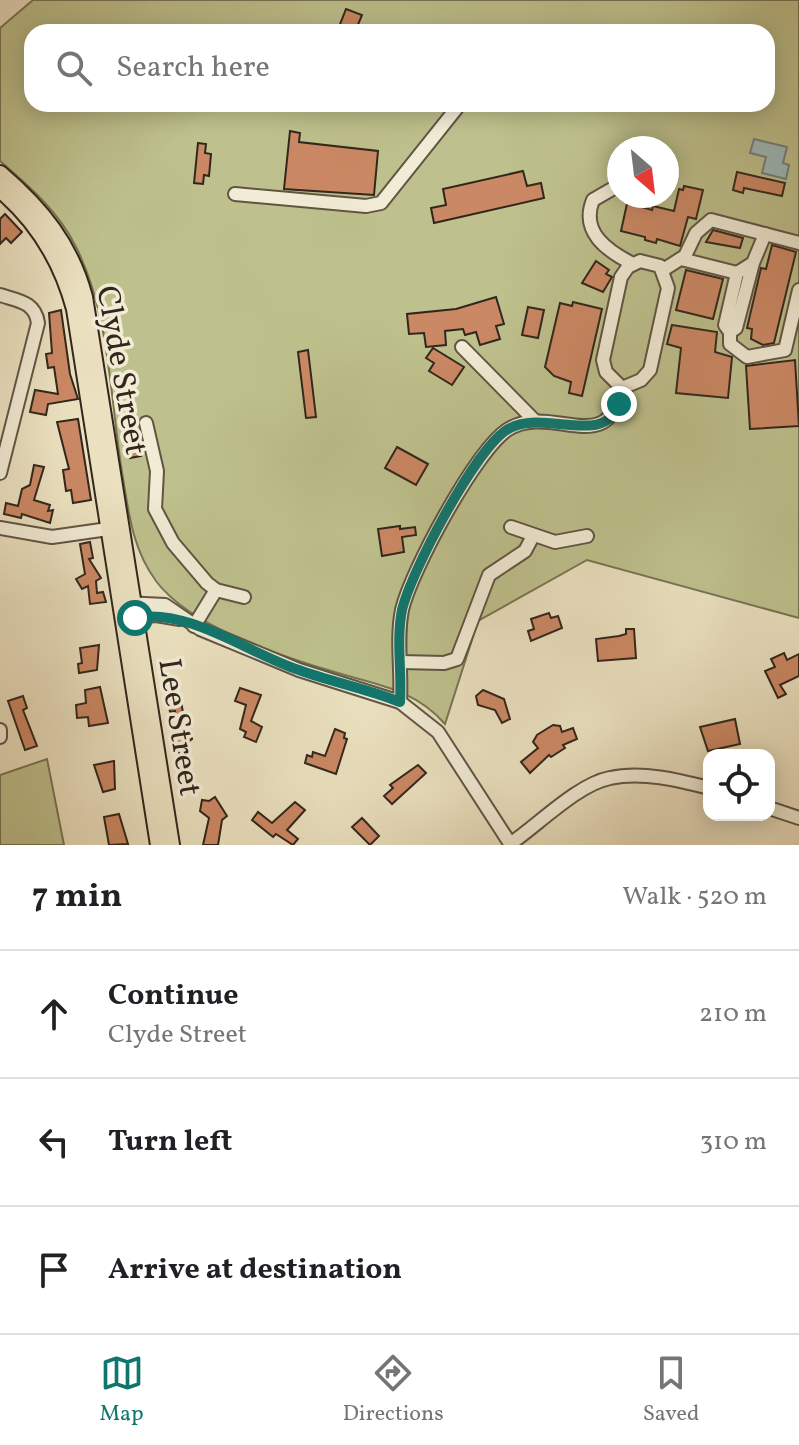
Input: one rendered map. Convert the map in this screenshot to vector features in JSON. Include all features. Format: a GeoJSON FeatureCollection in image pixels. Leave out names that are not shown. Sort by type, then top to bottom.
{"type":"FeatureCollection","features":[{"type":"Feature","properties":{"kind":"main road","name":"Clyde Street"},"geometry":{"type":"LineString","coordinates":[[3,187],[55,230],[80,281],[128,610]]}},
{"type":"Feature","properties":{"kind":"main road","name":"Lee Street"},"geometry":{"type":"LineString","coordinates":[[128,610],[159,845]]}},
{"type":"Feature","properties":{"kind":"main road","name":"Lee Street"},"geometry":{"type":"LineString","coordinates":[[128,610],[171,845]]}},
{"type":"Feature","properties":{"kind":"street"},"geometry":{"type":"LineString","coordinates":[[235,194],[366,206],[381,203],[454,112]]}},
{"type":"Feature","properties":{"kind":"street"},"geometry":{"type":"LineString","coordinates":[[607,192],[593,200],[590,224],[604,248],[633,264],[650,262],[663,270],[668,288],[651,368],[641,380],[622,388]]}},
{"type":"Feature","properties":{"kind":"street"},"geometry":{"type":"LineString","coordinates":[[663,270],[681,259],[700,228],[711,220],[799,243]]}},
{"type":"Feature","properties":{"kind":"street"},"geometry":{"type":"LineString","coordinates":[[730,332],[736,328],[753,263],[765,234]]}},
{"type":"Feature","properties":{"kind":"street"},"geometry":{"type":"LineString","coordinates":[[681,259],[737,273]]}},
{"type":"Feature","properties":{"kind":"street"},"geometry":{"type":"LineString","coordinates":[[753,263],[737,273],[725,325],[730,332],[730,344],[747,357],[785,350],[799,290]]}},
{"type":"Feature","properties":{"kind":"street"},"geometry":{"type":"LineString","coordinates":[[622,388],[606,372],[603,357],[621,277],[633,264]]}},
{"type":"Feature","properties":{"kind":"street"},"geometry":{"type":"LineString","coordinates":[[0,295],[30,304],[37,316],[0,473]]}},
{"type":"Feature","properties":{"kind":"street"},"geometry":{"type":"LineString","coordinates":[[462,347],[534,420]]}},
{"type":"Feature","properties":{"kind":"street"},"geometry":{"type":"LineString","coordinates":[[400,702],[403,608],[438,532],[492,444],[511,428],[534,420],[598,426],[617,410],[622,388]]}},
{"type":"Feature","properties":{"kind":"street"},"geometry":{"type":"LineString","coordinates":[[146,423],[157,471],[155,509],[178,550],[216,590],[244,597]]}},
{"type":"Feature","properties":{"kind":"street"},"geometry":{"type":"LineString","coordinates":[[511,527],[533,536],[564,542],[587,536]]}},
{"type":"Feature","properties":{"kind":"street"},"geometry":{"type":"LineString","coordinates":[[0,528],[52,537],[115,528]]}},
{"type":"Feature","properties":{"kind":"street"},"geometry":{"type":"LineString","coordinates":[[401,662],[444,663],[457,659],[489,575],[525,551],[533,536]]}},
{"type":"Feature","properties":{"kind":"street"},"geometry":{"type":"LineString","coordinates":[[194,626],[216,590]]}},
{"type":"Feature","properties":{"kind":"street"},"geometry":{"type":"LineString","coordinates":[[128,610],[182,619],[299,670],[400,702],[438,732],[511,844],[589,787],[609,778],[656,777],[703,787]]}},
{"type":"Feature","properties":{"kind":"street"},"geometry":{"type":"LineString","coordinates":[[0,730],[0,737]]}},
{"type":"Feature","properties":{"kind":"street"},"geometry":{"type":"LineString","coordinates":[[775,810],[799,818]]}},
{"type":"Feature","properties":{"kind":"green space"},"geometry":{"type":"Polygon","coordinates":[[[33,0],[799,0],[799,618],[587,560],[478,621],[445,724],[422,703],[409,696],[265,649],[214,626],[171,598],[156,581],[142,557],[127,505],[108,360],[88,274],[61,222],[0,161],[0,28],[33,0]]]}},
{"type":"Feature","properties":{"kind":"green space"},"geometry":{"type":"Polygon","coordinates":[[[47,759],[64,845],[0,845],[0,775],[47,759]]]}},
{"type":"Feature","properties":{"kind":"water"},"geometry":{"type":"Polygon","coordinates":[[[754,139],[787,147],[783,163],[789,165],[786,179],[762,173],[766,157],[750,153],[754,139]]]}},
{"type":"Feature","properties":{"kind":"building"},"geometry":{"type":"Polygon","coordinates":[[[346,9],[362,15],[358,24],[340,24],[346,9]]]}},
{"type":"Feature","properties":{"kind":"building"},"geometry":{"type":"Polygon","coordinates":[[[290,131],[300,133],[299,142],[378,151],[374,195],[284,189],[290,131]]]}},
{"type":"Feature","properties":{"kind":"building"},"geometry":{"type":"Polygon","coordinates":[[[198,143],[206,144],[205,153],[211,154],[209,176],[204,175],[203,184],[194,183],[198,143]]]}},
{"type":"Feature","properties":{"kind":"building"},"geometry":{"type":"Polygon","coordinates":[[[523,171],[527,186],[541,183],[544,198],[434,223],[431,208],[446,205],[443,189],[523,171]]]}},
{"type":"Feature","properties":{"kind":"building"},"geometry":{"type":"Polygon","coordinates":[[[737,172],[785,183],[782,196],[744,188],[743,193],[733,190],[737,172]]]}},
{"type":"Feature","properties":{"kind":"building"},"geometry":{"type":"Polygon","coordinates":[[[684,186],[703,190],[696,219],[688,217],[680,246],[657,239],[656,243],[621,231],[626,208],[674,211],[679,208],[679,189],[683,190],[684,186]]]}},
{"type":"Feature","properties":{"kind":"building"},"geometry":{"type":"Polygon","coordinates":[[[5,214],[22,232],[11,243],[6,238],[0,244],[0,219],[5,214]]]}},
{"type":"Feature","properties":{"kind":"building"},"geometry":{"type":"Polygon","coordinates":[[[713,230],[743,238],[740,248],[706,242],[713,230]]]}},
{"type":"Feature","properties":{"kind":"building"},"geometry":{"type":"Polygon","coordinates":[[[772,245],[796,252],[774,343],[763,345],[751,339],[752,329],[747,328],[761,268],[766,269],[772,245]]]}},
{"type":"Feature","properties":{"kind":"building"},"geometry":{"type":"Polygon","coordinates":[[[596,261],[609,270],[606,274],[612,277],[603,292],[582,283],[596,261]]]}},
{"type":"Feature","properties":{"kind":"building"},"geometry":{"type":"Polygon","coordinates":[[[686,270],[723,279],[713,319],[676,310],[686,270]]]}},
{"type":"Feature","properties":{"kind":"building"},"geometry":{"type":"Polygon","coordinates":[[[496,297],[504,324],[496,326],[500,339],[480,345],[476,332],[465,335],[463,329],[445,331],[446,345],[426,347],[424,333],[409,334],[407,314],[456,309],[496,297]]]}},
{"type":"Feature","properties":{"kind":"building"},"geometry":{"type":"Polygon","coordinates":[[[573,302],[602,309],[582,396],[569,393],[571,382],[554,376],[545,367],[560,303],[572,306],[573,302]]]}},
{"type":"Feature","properties":{"kind":"building"},"geometry":{"type":"Polygon","coordinates":[[[528,307],[544,310],[538,338],[522,335],[528,307]]]}},
{"type":"Feature","properties":{"kind":"building"},"geometry":{"type":"Polygon","coordinates":[[[61,310],[70,374],[78,399],[48,404],[46,415],[30,412],[35,390],[58,394],[54,367],[48,368],[46,354],[52,353],[49,313],[61,310]]]}},
{"type":"Feature","properties":{"kind":"building"},"geometry":{"type":"Polygon","coordinates":[[[672,325],[717,332],[715,352],[732,357],[728,398],[676,393],[681,348],[667,344],[672,325]]]}},
{"type":"Feature","properties":{"kind":"building"},"geometry":{"type":"Polygon","coordinates":[[[433,348],[464,367],[452,385],[429,371],[434,363],[426,358],[433,348]]]}},
{"type":"Feature","properties":{"kind":"building"},"geometry":{"type":"Polygon","coordinates":[[[308,350],[316,417],[306,418],[298,352],[308,350]]]}},
{"type":"Feature","properties":{"kind":"building"},"geometry":{"type":"Polygon","coordinates":[[[795,360],[799,426],[750,429],[746,366],[795,360]]]}},
{"type":"Feature","properties":{"kind":"building"},"geometry":{"type":"Polygon","coordinates":[[[78,419],[91,500],[73,503],[71,490],[66,491],[63,470],[69,469],[57,422],[78,419]]]}},
{"type":"Feature","properties":{"kind":"building"},"geometry":{"type":"Polygon","coordinates":[[[135,424],[141,456],[130,458],[125,426],[135,424]]]}},
{"type":"Feature","properties":{"kind":"building"},"geometry":{"type":"Polygon","coordinates":[[[397,447],[428,464],[416,485],[385,468],[397,447]]]}},
{"type":"Feature","properties":{"kind":"building"},"geometry":{"type":"Polygon","coordinates":[[[34,465],[44,467],[34,500],[50,505],[48,511],[53,510],[50,523],[22,514],[21,518],[4,514],[6,503],[18,506],[22,489],[30,485],[34,465]]]}},
{"type":"Feature","properties":{"kind":"building"},"geometry":{"type":"Polygon","coordinates":[[[400,526],[400,529],[415,527],[416,535],[402,537],[404,552],[382,556],[378,529],[400,526]]]}},
{"type":"Feature","properties":{"kind":"building"},"geometry":{"type":"Polygon","coordinates":[[[90,542],[93,558],[89,559],[101,578],[96,581],[97,593],[103,592],[106,602],[90,604],[88,586],[82,589],[76,579],[85,574],[80,544],[90,542]]]}},
{"type":"Feature","properties":{"kind":"building"},"geometry":{"type":"Polygon","coordinates":[[[549,613],[551,618],[558,616],[562,628],[531,641],[528,631],[534,629],[531,619],[549,613]]]}},
{"type":"Feature","properties":{"kind":"building"},"geometry":{"type":"Polygon","coordinates":[[[626,629],[634,629],[636,658],[598,661],[596,639],[626,634],[626,629]]]}},
{"type":"Feature","properties":{"kind":"building"},"geometry":{"type":"Polygon","coordinates":[[[99,645],[97,670],[79,673],[78,664],[82,663],[80,648],[99,645]]]}},
{"type":"Feature","properties":{"kind":"building"},"geometry":{"type":"Polygon","coordinates":[[[784,653],[787,660],[799,654],[799,676],[780,685],[786,694],[778,698],[765,671],[775,667],[771,659],[784,653]]]}},
{"type":"Feature","properties":{"kind":"building"},"geometry":{"type":"Polygon","coordinates":[[[100,687],[108,723],[89,726],[88,717],[77,718],[76,705],[86,703],[85,690],[100,687]]]}},
{"type":"Feature","properties":{"kind":"building"},"geometry":{"type":"Polygon","coordinates":[[[240,688],[261,695],[251,721],[262,727],[256,742],[244,737],[246,732],[240,729],[246,705],[235,701],[240,688]]]}},
{"type":"Feature","properties":{"kind":"building"},"geometry":{"type":"Polygon","coordinates":[[[483,690],[504,699],[510,719],[502,723],[495,710],[478,705],[476,696],[483,690]]]}},
{"type":"Feature","properties":{"kind":"building"},"geometry":{"type":"Polygon","coordinates":[[[23,696],[27,708],[23,710],[37,746],[25,750],[8,701],[23,696]]]}},
{"type":"Feature","properties":{"kind":"building"},"geometry":{"type":"Polygon","coordinates":[[[180,696],[186,729],[190,728],[192,739],[185,744],[187,752],[179,754],[173,731],[178,730],[175,711],[170,712],[168,698],[180,696]]]}},
{"type":"Feature","properties":{"kind":"building"},"geometry":{"type":"Polygon","coordinates":[[[735,719],[740,744],[707,749],[700,727],[735,719]]]}},
{"type":"Feature","properties":{"kind":"building"},"geometry":{"type":"Polygon","coordinates":[[[553,725],[560,726],[562,732],[573,728],[577,739],[563,745],[565,748],[551,757],[549,755],[530,773],[521,762],[538,748],[533,742],[537,735],[553,725]]]}},
{"type":"Feature","properties":{"kind":"building"},"geometry":{"type":"Polygon","coordinates":[[[335,729],[345,733],[344,738],[347,739],[336,774],[305,763],[307,755],[312,757],[313,752],[325,756],[335,729]]]}},
{"type":"Feature","properties":{"kind":"building"},"geometry":{"type":"Polygon","coordinates":[[[114,761],[115,789],[103,792],[94,765],[114,761]]]}},
{"type":"Feature","properties":{"kind":"building"},"geometry":{"type":"Polygon","coordinates":[[[418,765],[426,773],[392,804],[384,796],[393,788],[390,785],[418,765]]]}},
{"type":"Feature","properties":{"kind":"building"},"geometry":{"type":"Polygon","coordinates":[[[215,797],[227,816],[222,820],[218,845],[203,845],[209,818],[200,811],[202,800],[209,801],[215,797]]]}},
{"type":"Feature","properties":{"kind":"building"},"geometry":{"type":"Polygon","coordinates":[[[295,802],[305,810],[287,830],[298,839],[293,845],[276,834],[273,837],[252,820],[258,812],[272,823],[295,802]]]}},
{"type":"Feature","properties":{"kind":"building"},"geometry":{"type":"Polygon","coordinates":[[[119,814],[128,844],[109,845],[104,817],[119,814]]]}},
{"type":"Feature","properties":{"kind":"building"},"geometry":{"type":"Polygon","coordinates":[[[362,818],[379,836],[370,845],[352,827],[362,818]]]}},
{"type":"Feature","properties":{"kind":"route"},"geometry":{"type":"LineString","coordinates":[[135,618],[156,615],[182,619],[299,670],[364,688],[400,702],[403,608],[430,545],[487,450],[505,431],[516,425],[540,420],[598,426],[613,416],[619,404]]}}]}
